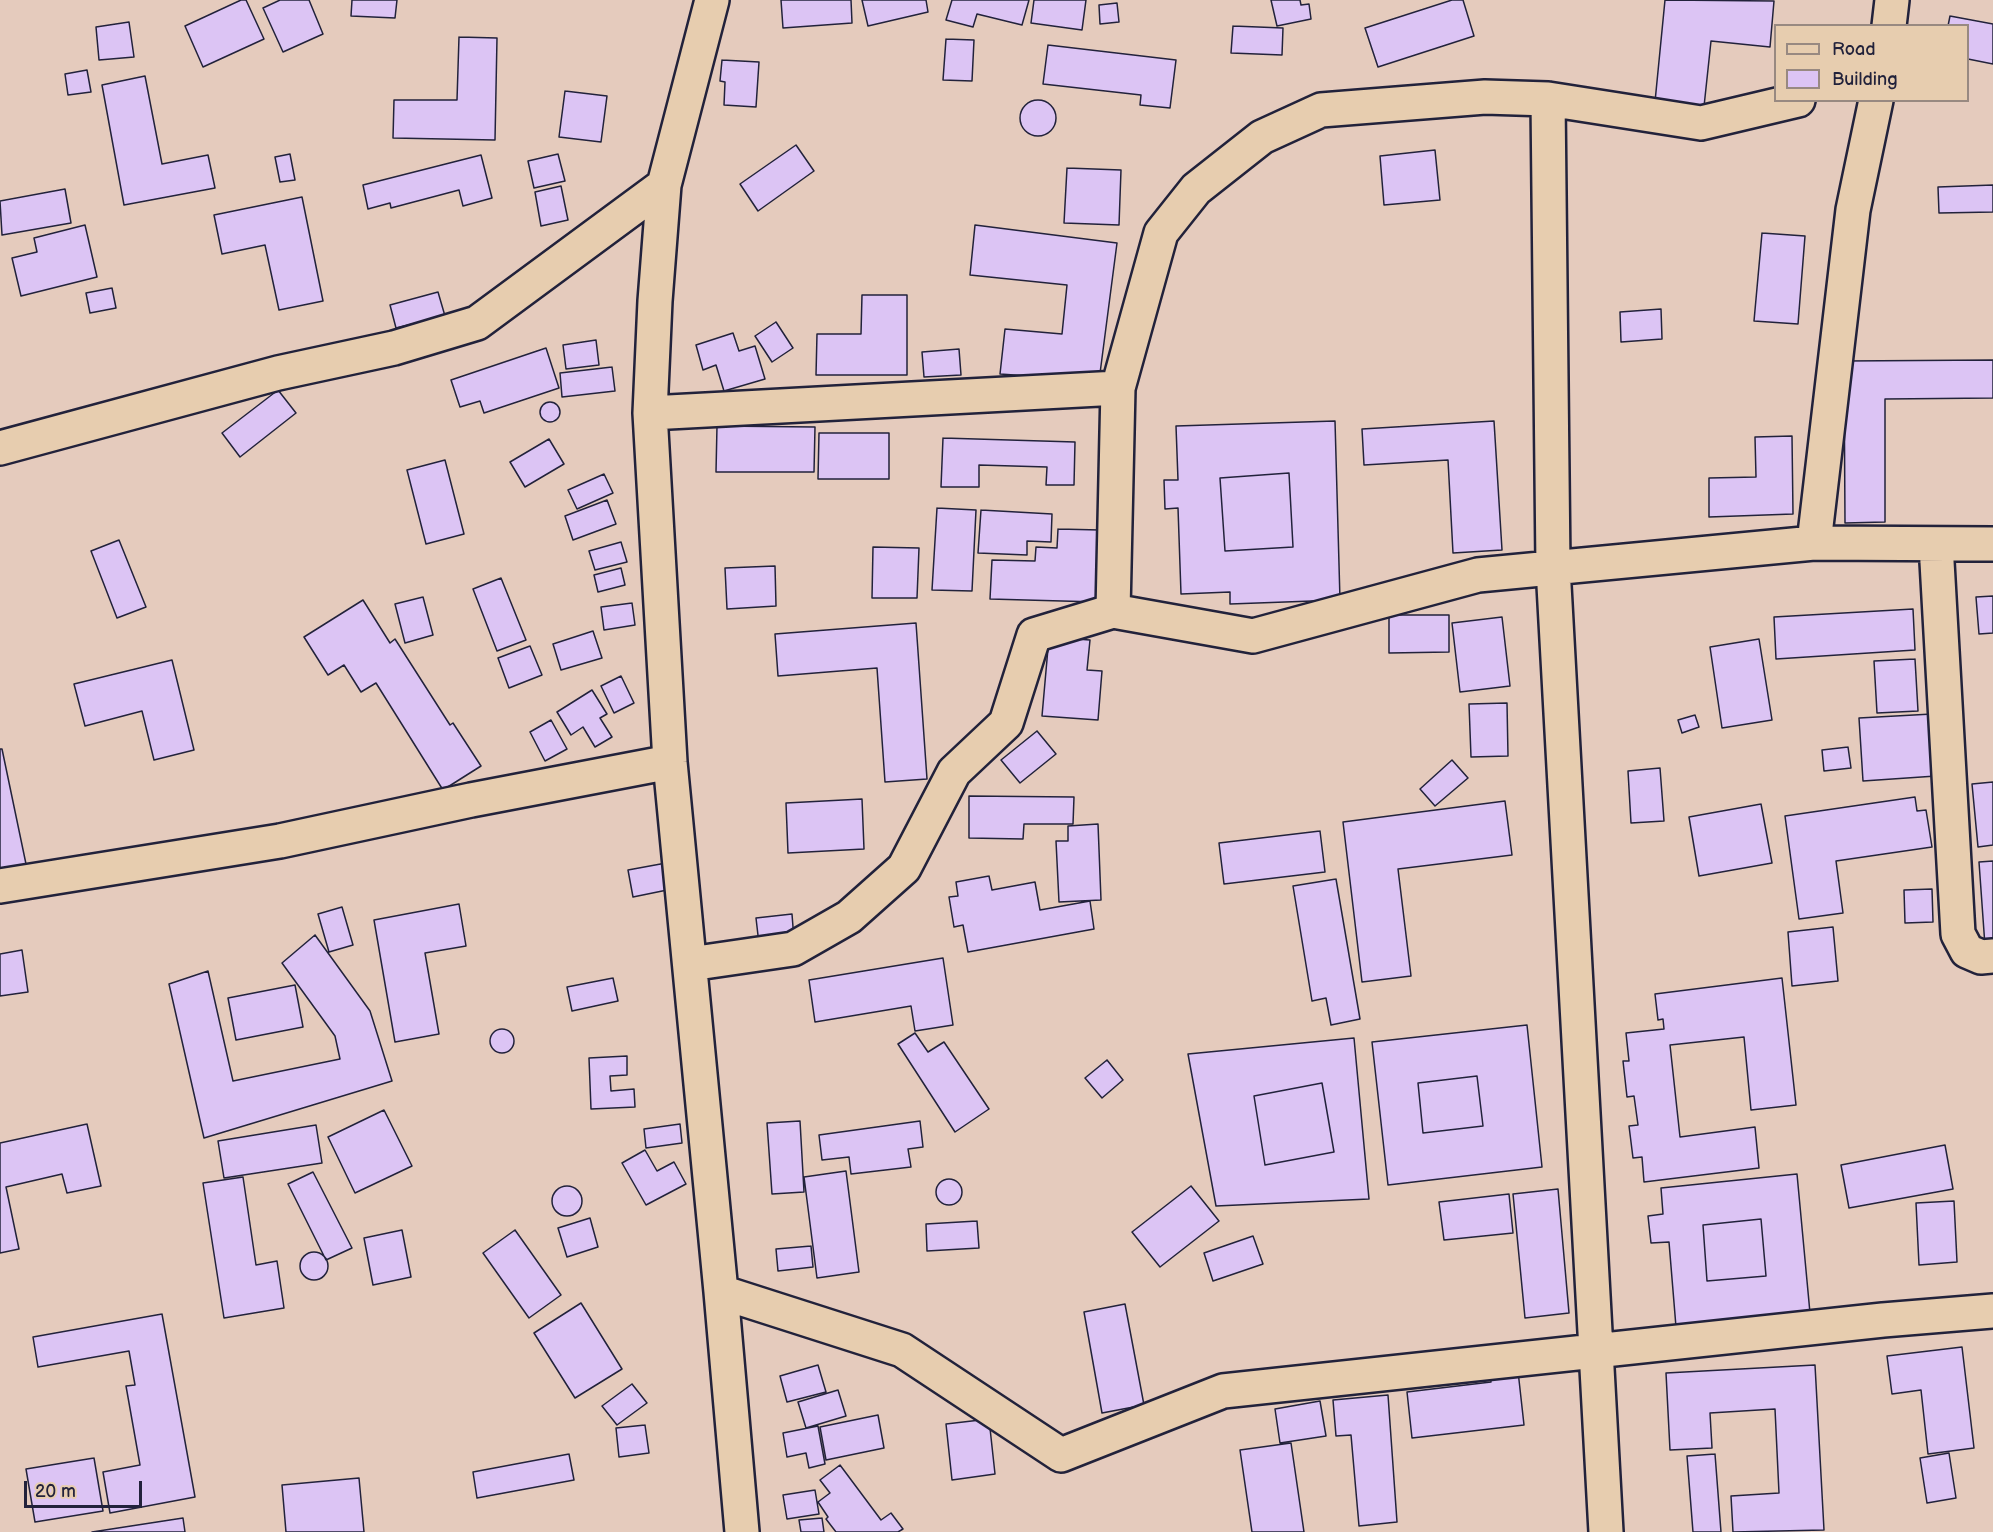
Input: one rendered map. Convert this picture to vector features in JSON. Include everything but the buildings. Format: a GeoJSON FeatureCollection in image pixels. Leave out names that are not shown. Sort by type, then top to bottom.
{"type":"FeatureCollection","features":[{"type":"Feature","properties":{"kind":"street"},"geometry":{"type":"LineString","coordinates":[[711,0],[664,184],[655,301],[650,413],[670,762],[742,1532]]}},
{"type":"Feature","properties":{"kind":"street"},"geometry":{"type":"LineString","coordinates":[[1889,24],[1892,0]]}},
{"type":"Feature","properties":{"kind":"street"},"geometry":{"type":"LineString","coordinates":[[1113,611],[1118,388],[1161,233],[1196,189],[1262,137],[1322,110],[1485,97],[1548,99],[1701,123],[1790,102]]}},
{"type":"Feature","properties":{"kind":"street"},"geometry":{"type":"LineString","coordinates":[[1548,99],[1553,567],[1594,1351],[1606,1532]]}},
{"type":"Feature","properties":{"kind":"street"},"geometry":{"type":"LineString","coordinates":[[1814,543],[1853,210],[1876,102]]}},
{"type":"Feature","properties":{"kind":"street"},"geometry":{"type":"LineString","coordinates":[[0,448],[278,373],[394,348],[477,323],[664,184]]}},
{"type":"Feature","properties":{"kind":"street"},"geometry":{"type":"LineString","coordinates":[[650,413],[1118,388]]}},
{"type":"Feature","properties":{"kind":"street"},"geometry":{"type":"LineString","coordinates":[[690,964],[793,949],[849,917],[904,868],[954,772],[1006,723],[1034,635],[1113,611],[1253,636],[1478,575],[1814,543],[1993,544]]}},
{"type":"Feature","properties":{"kind":"street"},"geometry":{"type":"LineString","coordinates":[[1936,544],[1958,934],[1967,951],[1981,957],[1993,956]]}},
{"type":"Feature","properties":{"kind":"street"},"geometry":{"type":"LineString","coordinates":[[0,886],[280,842],[471,800],[670,762]]}},
{"type":"Feature","properties":{"kind":"street"},"geometry":{"type":"LineString","coordinates":[[721,1292],[902,1350],[1061,1455],[1223,1391],[1883,1320],[1993,1311]]}}]}
